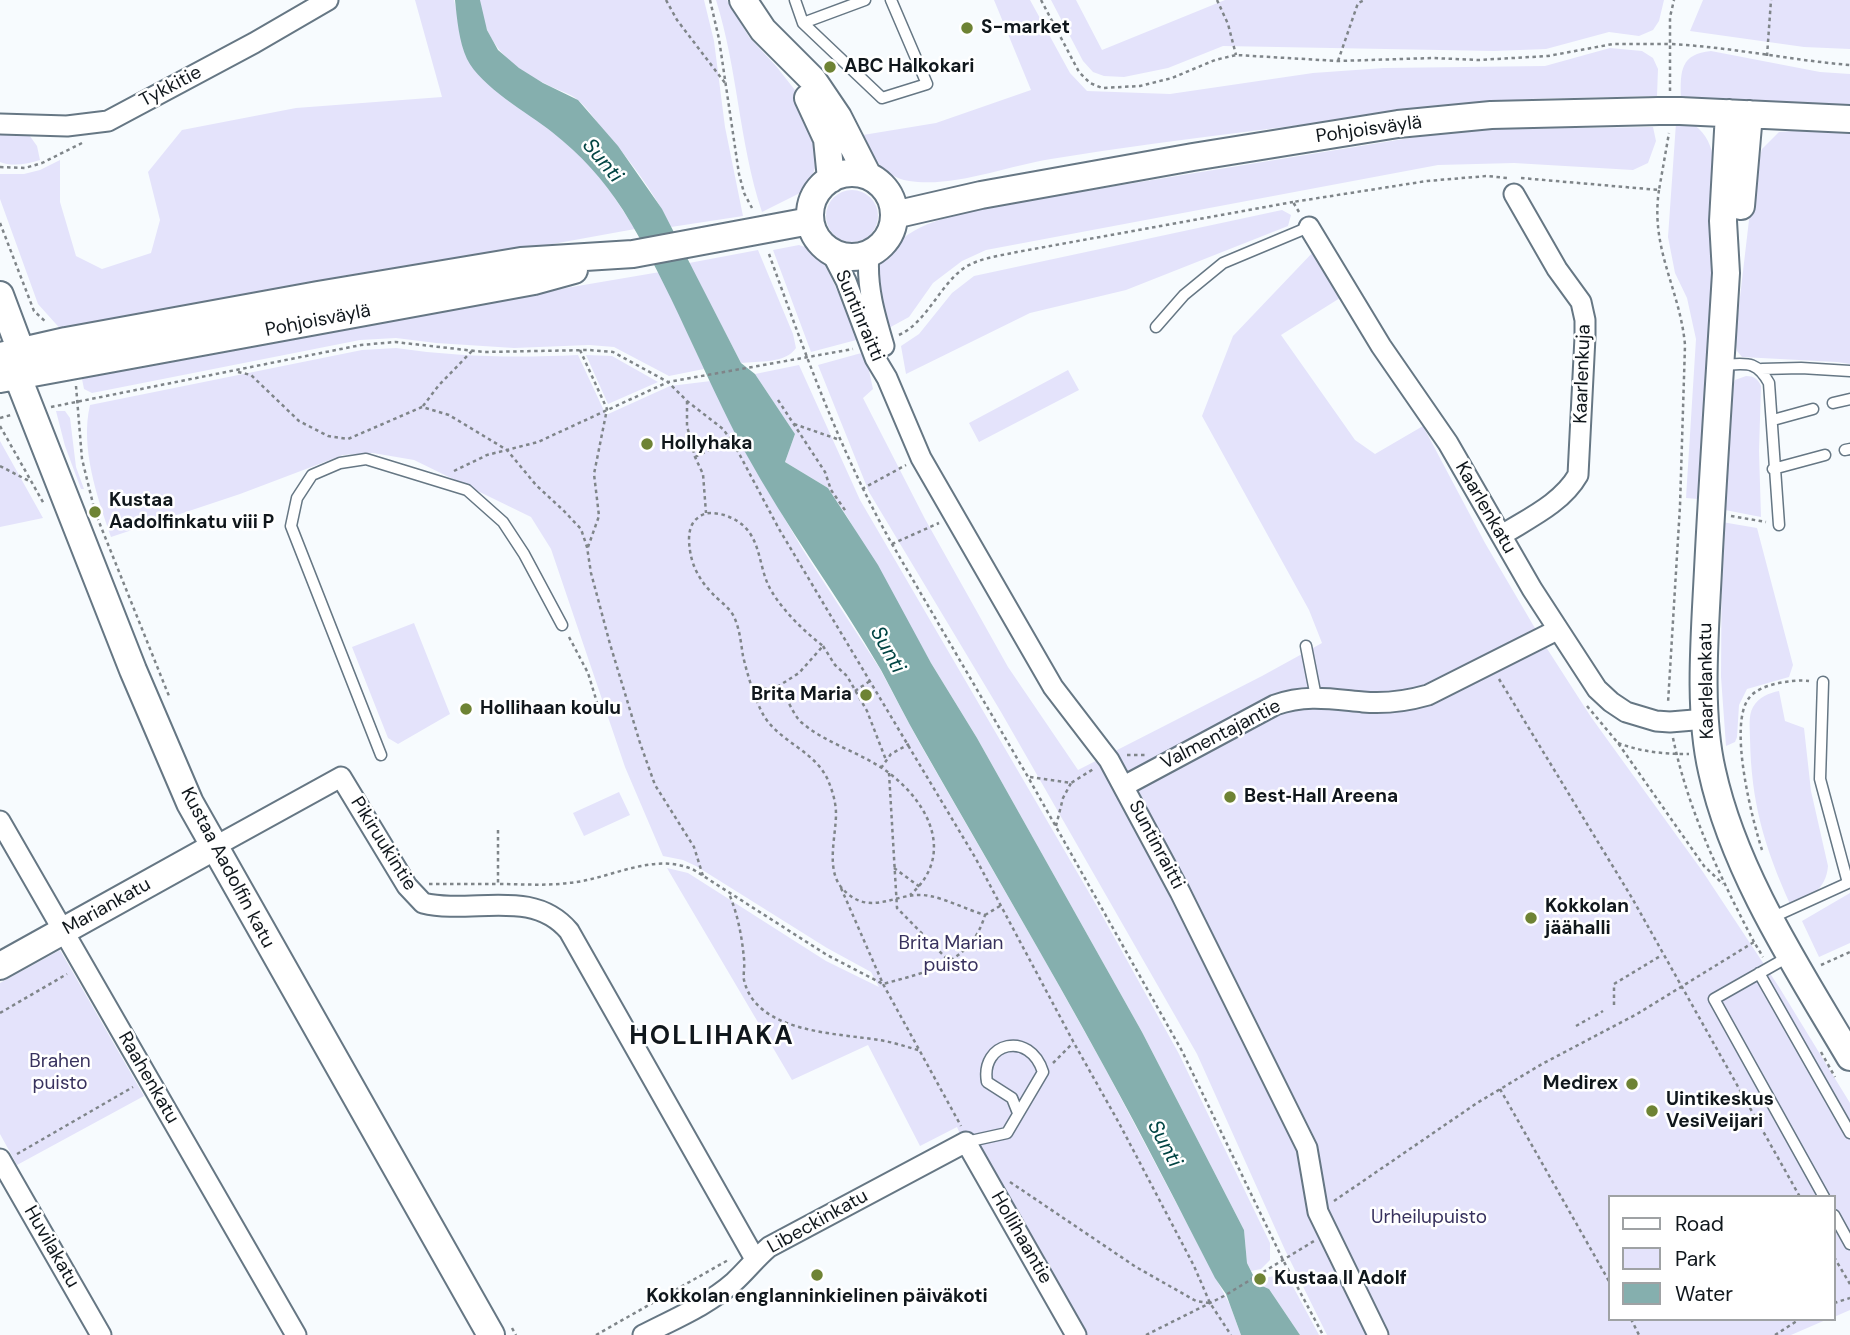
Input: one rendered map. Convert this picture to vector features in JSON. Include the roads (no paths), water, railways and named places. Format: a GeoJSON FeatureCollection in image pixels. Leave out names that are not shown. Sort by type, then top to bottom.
{"type":"FeatureCollection","features":[{"type":"Feature","properties":{"kind":"main road"},"geometry":{"type":"LineString","coordinates":[[743,0],[752,16],[813,80],[838,117],[868,176],[884,188],[893,205],[893,225],[885,242],[869,254],[850,258],[831,252],[817,239],[810,221],[816,192],[831,179],[849,173],[868,176]]}},
{"type":"Feature","properties":{"kind":"main road"},"geometry":{"type":"LineString","coordinates":[[782,50],[817,112],[827,139],[831,179]]}},
{"type":"Feature","properties":{"kind":"main road","name":"Pohjoisväylä"},"geometry":{"type":"LineString","coordinates":[[894,215],[1034,185],[1398,124],[1491,115],[1670,111],[1850,119]]}},
{"type":"Feature","properties":{"kind":"main road","name":"Kaarlelankatu"},"geometry":{"type":"LineString","coordinates":[[1739,113],[1740,221],[1727,273],[1707,599],[1706,719],[1709,754],[1725,816],[1745,867],[1770,918],[1850,1057]]}},
{"type":"Feature","properties":{"kind":"main road","name":"Pohjoisväylä"},"geometry":{"type":"LineString","coordinates":[[8,364],[534,281],[633,254],[810,221]]}},
{"type":"Feature","properties":{"kind":"main road","name":"Kustaa Aadolfin katu"},"geometry":{"type":"LineString","coordinates":[[0,295],[8,364],[31,410],[152,716],[190,803],[500,1329]]}},
{"type":"Feature","properties":{"kind":"main road","name":"Mariankatu"},"geometry":{"type":"LineString","coordinates":[[0,966],[214,847]]}},
{"type":"Feature","properties":{"kind":"street","name":"Tykkitie"},"geometry":{"type":"LineString","coordinates":[[0,124],[67,126],[108,121],[328,0]]}},
{"type":"Feature","properties":{"kind":"street","name":"Kaarlenkuja"},"geometry":{"type":"LineString","coordinates":[[1502,535],[1557,500],[1571,488],[1578,475],[1585,337],[1581,302],[1557,269],[1516,186]]}},
{"type":"Feature","properties":{"kind":"street","name":"Kaarlenkatu"},"geometry":{"type":"LineString","coordinates":[[1309,227],[1381,346],[1448,443],[1557,630],[1597,689],[1626,712],[1656,721],[1706,719]]}},
{"type":"Feature","properties":{"kind":"street","name":"Suntinraitti"},"geometry":{"type":"LineString","coordinates":[[831,252],[876,342]]}},
{"type":"Feature","properties":{"kind":"street","name":"Suntinraitti"},"geometry":{"type":"LineString","coordinates":[[869,254],[868,282],[875,318],[875,358],[887,378],[922,458],[1053,687],[1109,760],[1180,892],[1307,1148],[1318,1212],[1378,1335]]}},
{"type":"Feature","properties":{"kind":"street","name":"Valmentajantie"},"geometry":{"type":"LineString","coordinates":[[1124,786],[1261,712],[1292,699],[1316,697],[1383,703],[1406,701],[1428,695],[1557,630]]}},
{"type":"Feature","properties":{"kind":"street","name":"Pikiruukintie"},"geometry":{"type":"LineString","coordinates":[[214,847],[341,777],[413,894],[424,903],[527,907],[546,912],[562,923],[755,1259]]}},
{"type":"Feature","properties":{"kind":"street","name":"Raahenkatu"},"geometry":{"type":"LineString","coordinates":[[0,821],[296,1335]]}},
{"type":"Feature","properties":{"kind":"street","name":"Libeckinkatu"},"geometry":{"type":"LineString","coordinates":[[643,1335],[709,1301],[735,1281],[769,1247],[966,1142]]}},
{"type":"Feature","properties":{"kind":"street","name":"Hollihaantie"},"geometry":{"type":"LineString","coordinates":[[966,1142],[1076,1335]]}},
{"type":"Feature","properties":{"kind":"street","name":"Huvilakatu"},"geometry":{"type":"LineString","coordinates":[[1,1161],[101,1335]]}},
{"type":"Feature","properties":{"kind":"lane"},"geometry":{"type":"LineString","coordinates":[[794,0],[803,23],[882,98],[927,84],[891,0]]}},
{"type":"Feature","properties":{"kind":"lane"},"geometry":{"type":"LineString","coordinates":[[803,23],[865,0]]}},
{"type":"Feature","properties":{"kind":"lane"},"geometry":{"type":"LineString","coordinates":[[1156,327],[1184,295],[1223,263],[1309,227]]}},
{"type":"Feature","properties":{"kind":"lane"},"geometry":{"type":"LineString","coordinates":[[1720,365],[1752,364],[1762,369],[1801,368],[1850,372]]}},
{"type":"Feature","properties":{"kind":"lane"},"geometry":{"type":"LineString","coordinates":[[1762,369],[1769,383],[1779,525]]}},
{"type":"Feature","properties":{"kind":"lane"},"geometry":{"type":"LineString","coordinates":[[1833,403],[1850,399]]}},
{"type":"Feature","properties":{"kind":"lane"},"geometry":{"type":"LineString","coordinates":[[1773,420],[1813,409]]}},
{"type":"Feature","properties":{"kind":"lane"},"geometry":{"type":"LineString","coordinates":[[1773,469],[1825,456]]}},
{"type":"Feature","properties":{"kind":"lane"},"geometry":{"type":"LineString","coordinates":[[381,755],[291,526],[297,498],[312,475],[340,463],[366,459],[467,490],[503,522],[562,625]]}},
{"type":"Feature","properties":{"kind":"lane"},"geometry":{"type":"LineString","coordinates":[[1306,646],[1316,697]]}},
{"type":"Feature","properties":{"kind":"lane"},"geometry":{"type":"LineString","coordinates":[[1770,918],[1849,882],[1820,779],[1823,682]]}},
{"type":"Feature","properties":{"kind":"lane"},"geometry":{"type":"LineString","coordinates":[[1797,965],[1759,973],[1714,999],[1823,1195]]}},
{"type":"Feature","properties":{"kind":"lane"},"geometry":{"type":"LineString","coordinates":[[1759,973],[1850,1133]]}},
{"type":"Feature","properties":{"kind":"lane"},"geometry":{"type":"LineString","coordinates":[[966,1142],[1007,1133],[1043,1072],[1036,1058],[1027,1049],[1016,1044],[998,1050],[987,1067],[987,1082],[1012,1098],[1018,1113]]}},
{"type":"Feature","properties":{"kind":"lane"},"geometry":{"type":"LineString","coordinates":[[1836,1219],[1850,1244]]}},
{"type":"Feature","properties":{"kind":"water","name":"Sunti"},"geometry":{"type":"Polygon","coordinates":[[[455,0],[480,0],[487,30],[498,50],[543,83],[578,100],[618,146],[662,209],[741,363],[755,374],[795,434],[785,462],[828,488],[878,565],[1142,1032],[1244,1230],[1247,1263],[1254,1277],[1258,1284],[1269,1289],[1300,1335],[1241,1335],[1226,1294],[1060,988],[881,670],[745,452],[671,299],[623,210],[573,150],[506,99],[474,69],[462,45],[455,0]]]}},
{"type":"Feature","properties":{"kind":"place","name":"S-market"},"geometry":{"type":"Point","coordinates":[967,28]}},
{"type":"Feature","properties":{"kind":"place","name":"ABC Halkokari"},"geometry":{"type":"Point","coordinates":[830,67]}},
{"type":"Feature","properties":{"kind":"place","name":"Hollyhaka"},"geometry":{"type":"Point","coordinates":[647,444]}},
{"type":"Feature","properties":{"kind":"place","name":"Kustaa Aadolfinkatu viii P"},"geometry":{"type":"Point","coordinates":[95,512]}},
{"type":"Feature","properties":{"kind":"place","name":"Brita Maria"},"geometry":{"type":"Point","coordinates":[866,695]}},
{"type":"Feature","properties":{"kind":"place","name":"Hollihaan koulu"},"geometry":{"type":"Point","coordinates":[466,709]}},
{"type":"Feature","properties":{"kind":"place","name":"Best‑Hall Areena"},"geometry":{"type":"Point","coordinates":[1230,797]}},
{"type":"Feature","properties":{"kind":"place","name":"Kokkolan jäähalli"},"geometry":{"type":"Point","coordinates":[1531,918]}},
{"type":"Feature","properties":{"kind":"place","name":"Medirex"},"geometry":{"type":"Point","coordinates":[1632,1084]}},
{"type":"Feature","properties":{"kind":"place","name":"Uintikeskus VesiVeijari"},"geometry":{"type":"Point","coordinates":[1652,1111]}},
{"type":"Feature","properties":{"kind":"place","name":"Kokkolan englanninkielinen päiväkoti"},"geometry":{"type":"Point","coordinates":[817,1275]}},
{"type":"Feature","properties":{"kind":"place","name":"Kustaa II Adolf"},"geometry":{"type":"Point","coordinates":[1260,1279]}},
{"type":"Feature","properties":{"kind":"district","name":"HOLLIHAKA"},"geometry":{"type":"Point","coordinates":[712,1037]}},
{"type":"Feature","properties":{"kind":"park label","name":"Brita Marian puisto"},"geometry":{"type":"Point","coordinates":[951,955]}},
{"type":"Feature","properties":{"kind":"park label","name":"Brahen puisto"},"geometry":{"type":"Point","coordinates":[60,1073]}},
{"type":"Feature","properties":{"kind":"park label","name":"Urheilupuisto"},"geometry":{"type":"Point","coordinates":[1429,1218]}}]}
